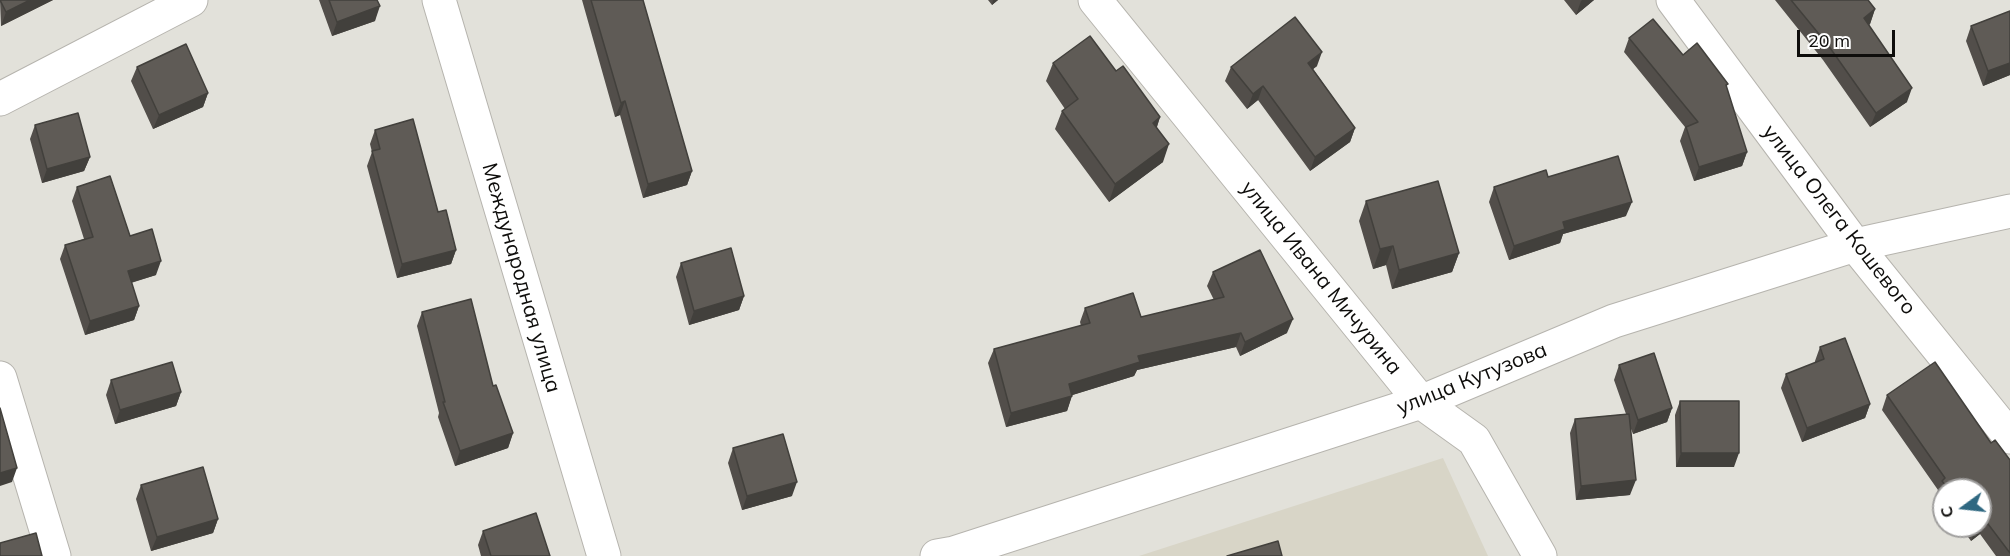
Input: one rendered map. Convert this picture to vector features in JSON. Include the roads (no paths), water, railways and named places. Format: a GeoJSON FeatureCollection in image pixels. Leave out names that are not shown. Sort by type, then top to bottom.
{"type":"FeatureCollection","features":[{"type":"Feature","properties":{"kind":"street"},"geometry":{"type":"LineString","coordinates":[[0,99],[192,0]]}},
{"type":"Feature","properties":{"kind":"street","name":"Международная улица"},"geometry":{"type":"LineString","coordinates":[[439,0],[604,556]]}},
{"type":"Feature","properties":{"kind":"street","name":"улица Ивана Мичурина"},"geometry":{"type":"LineString","coordinates":[[1095,0],[1421,402],[1474,440],[1540,556]]}},
{"type":"Feature","properties":{"kind":"street","name":"улица Олега Кошевого"},"geometry":{"type":"LineString","coordinates":[[1673,0],[1856,245],[2010,437]]}},
{"type":"Feature","properties":{"kind":"street","name":"улица Кутузова"},"geometry":{"type":"LineString","coordinates":[[937,556],[954,553],[1421,402],[1614,321],[1856,245],[2010,211]]}},
{"type":"Feature","properties":{"kind":"street"},"geometry":{"type":"LineString","coordinates":[[0,378],[54,556]]}}]}
